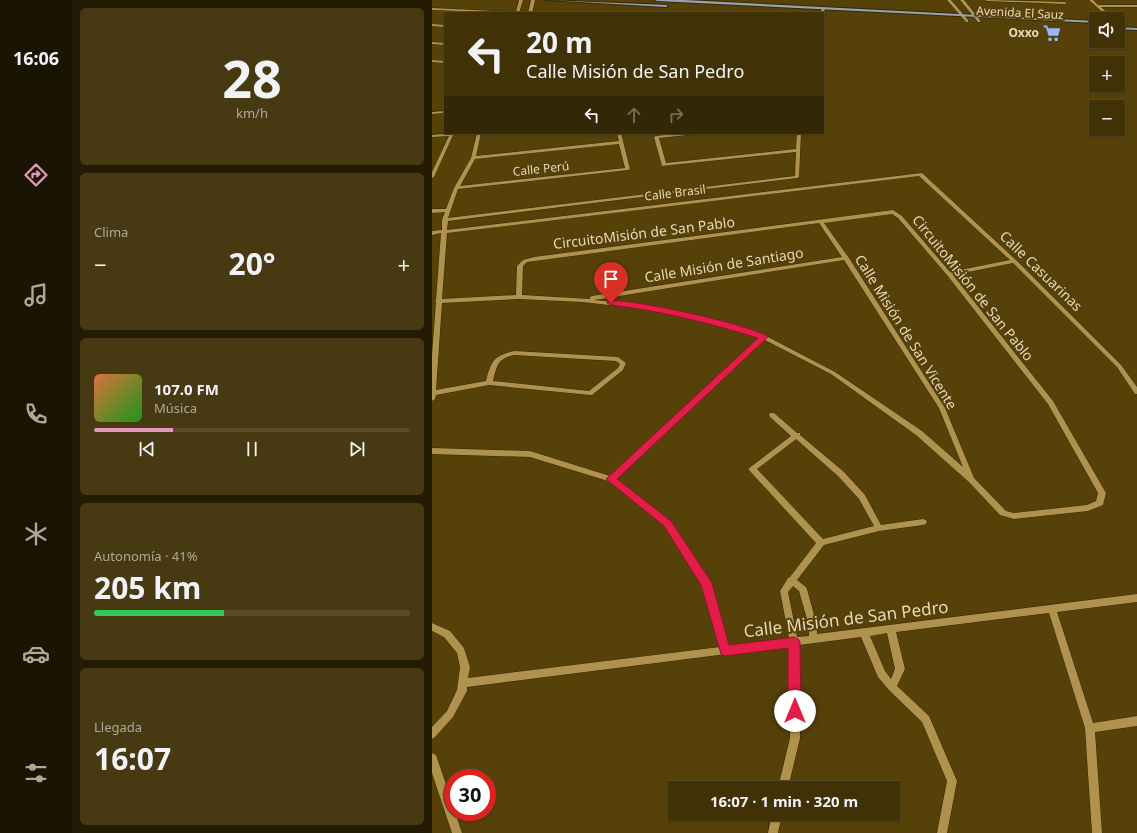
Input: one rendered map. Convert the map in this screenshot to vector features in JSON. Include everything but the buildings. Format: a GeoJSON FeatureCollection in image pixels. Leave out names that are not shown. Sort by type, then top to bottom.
{"type":"FeatureCollection","features":[{"type":"Feature","properties":{"kind":"main road"},"geometry":{"type":"LineString","coordinates":[[548,0],[795,12]]}},
{"type":"Feature","properties":{"kind":"main road","name":"Avenida El Sauz"},"geometry":{"type":"LineString","coordinates":[[657,0],[737,2],[823,12]]}},
{"type":"Feature","properties":{"kind":"main road","name":"Avenida El Sauz"},"geometry":{"type":"LineString","coordinates":[[824,12],[961,15],[1089,22]]}},
{"type":"Feature","properties":{"kind":"main road","name":"Avenida El Sauz"},"geometry":{"type":"LineString","coordinates":[[824,12],[1089,27]]}},
{"type":"Feature","properties":{"kind":"main road"},"geometry":{"type":"LineString","coordinates":[[1127,26],[1137,24]]}},
{"type":"Feature","properties":{"kind":"main road"},"geometry":{"type":"LineString","coordinates":[[1127,26],[1137,29]]}},
{"type":"Feature","properties":{"kind":"street"},"geometry":{"type":"LineString","coordinates":[[517,12],[521,0]]}},
{"type":"Feature","properties":{"kind":"street"},"geometry":{"type":"LineString","coordinates":[[530,12],[533,0]]}},
{"type":"Feature","properties":{"kind":"street"},"geometry":{"type":"LineString","coordinates":[[949,0],[966,20]]}},
{"type":"Feature","properties":{"kind":"street"},"geometry":{"type":"LineString","coordinates":[[962,0],[979,21]]}},
{"type":"Feature","properties":{"kind":"street"},"geometry":{"type":"LineString","coordinates":[[987,0],[1065,3]]}},
{"type":"Feature","properties":{"kind":"street"},"geometry":{"type":"LineString","coordinates":[[1091,0],[1104,12]]}},
{"type":"Feature","properties":{"kind":"street"},"geometry":{"type":"LineString","coordinates":[[1098,6],[1137,6]]}},
{"type":"Feature","properties":{"kind":"street"},"geometry":{"type":"LineString","coordinates":[[432,9],[496,12]]}},
{"type":"Feature","properties":{"kind":"street"},"geometry":{"type":"LineString","coordinates":[[432,25],[444,26]]}},
{"type":"Feature","properties":{"kind":"street"},"geometry":{"type":"LineString","coordinates":[[432,43],[444,44]]}},
{"type":"Feature","properties":{"kind":"street"},"geometry":{"type":"LineString","coordinates":[[432,62],[444,62]]}},
{"type":"Feature","properties":{"kind":"street"},"geometry":{"type":"LineString","coordinates":[[432,113],[444,112]]}},
{"type":"Feature","properties":{"kind":"street"},"geometry":{"type":"LineString","coordinates":[[432,136],[445,134]]}},
{"type":"Feature","properties":{"kind":"street"},"geometry":{"type":"LineString","coordinates":[[432,177],[452,134]]}},
{"type":"Feature","properties":{"kind":"street"},"geometry":{"type":"LineString","coordinates":[[479,134],[473,158],[456,188],[445,220],[432,395],[490,383],[590,393],[621,370],[623,363],[618,359],[514,353],[502,355],[495,362],[490,383]]}},
{"type":"Feature","properties":{"kind":"street"},"geometry":{"type":"LineString","coordinates":[[473,158],[622,142],[619,134]]}},
{"type":"Feature","properties":{"kind":"street"},"geometry":{"type":"LineString","coordinates":[[689,134],[656,138],[664,165],[798,150]]}},
{"type":"Feature","properties":{"kind":"street"},"geometry":{"type":"LineString","coordinates":[[445,220],[797,177],[800,134]]}},
{"type":"Feature","properties":{"kind":"street","name":"Calle Perú"},"geometry":{"type":"LineString","coordinates":[[456,188],[628,169],[622,142]]}},
{"type":"Feature","properties":{"kind":"street"},"geometry":{"type":"LineString","coordinates":[[432,162],[440,161]]}},
{"type":"Feature","properties":{"kind":"street","name":"Calle Brasil"},"geometry":{"type":"LineString","coordinates":[[432,233],[920,174]]}},
{"type":"Feature","properties":{"kind":"street","name":"Calle Casuarinas"},"geometry":{"type":"LineString","coordinates":[[920,174],[1014,261],[1119,366],[1137,392]]}},
{"type":"Feature","properties":{"kind":"street"},"geometry":{"type":"LineString","coordinates":[[432,211],[448,210]]}},
{"type":"Feature","properties":{"kind":"street","name":"CircuitoMisión de San Pablo"},"geometry":{"type":"LineString","coordinates":[[519,297],[520,266],[525,261],[893,212],[949,274],[1051,403],[1102,493],[1100,503],[1088,508],[1014,516],[1003,513],[972,480]]}},
{"type":"Feature","properties":{"kind":"street","name":"Calle Misión de San Vicente"},"geometry":{"type":"LineString","coordinates":[[821,222],[846,258],[942,408],[972,480]]}},
{"type":"Feature","properties":{"kind":"street","name":"Calle Misión de Santiago"},"geometry":{"type":"LineString","coordinates":[[582,300],[846,258]]}},
{"type":"Feature","properties":{"kind":"street"},"geometry":{"type":"LineString","coordinates":[[949,274],[1014,261]]}},
{"type":"Feature","properties":{"kind":"street"},"geometry":{"type":"LineString","coordinates":[[438,301],[519,297],[582,300],[654,308],[721,323],[764,337],[833,373],[919,433],[972,480]]}},
{"type":"Feature","properties":{"kind":"street"},"geometry":{"type":"LineString","coordinates":[[610,479],[764,337]]}},
{"type":"Feature","properties":{"kind":"street"},"geometry":{"type":"LineString","coordinates":[[772,415],[842,474],[862,497],[879,528]]}},
{"type":"Feature","properties":{"kind":"street"},"geometry":{"type":"LineString","coordinates":[[797,435],[752,469],[821,543]]}},
{"type":"Feature","properties":{"kind":"street"},"geometry":{"type":"LineString","coordinates":[[432,451],[530,454],[610,479],[667,523],[706,583],[725,650]]}},
{"type":"Feature","properties":{"kind":"street"},"geometry":{"type":"LineString","coordinates":[[785,781],[795,738],[794,642],[784,591],[821,543],[879,528],[923,522]]}},
{"type":"Feature","properties":{"kind":"street"},"geometry":{"type":"LineString","coordinates":[[791,580],[803,589],[813,626],[813,638]]}},
{"type":"Feature","properties":{"kind":"street","name":"Calle Misión de San Pedro"},"geometry":{"type":"LineString","coordinates":[[463,683],[794,642],[813,638],[1052,610],[1137,598]]}},
{"type":"Feature","properties":{"kind":"street"},"geometry":{"type":"LineString","coordinates":[[1052,610],[1090,728],[1097,833]]}},
{"type":"Feature","properties":{"kind":"street"},"geometry":{"type":"LineString","coordinates":[[432,628],[446,634],[461,651],[465,666],[462,692],[450,714],[432,734]]}},
{"type":"Feature","properties":{"kind":"street"},"geometry":{"type":"LineString","coordinates":[[891,629],[900,669],[892,687]]}},
{"type":"Feature","properties":{"kind":"street"},"geometry":{"type":"LineString","coordinates":[[864,632],[881,674],[892,687],[926,719],[952,781],[942,833]]}},
{"type":"Feature","properties":{"kind":"street"},"geometry":{"type":"LineString","coordinates":[[1090,728],[1137,721]]}},
{"type":"Feature","properties":{"kind":"street"},"geometry":{"type":"LineString","coordinates":[[432,758],[457,833]]}},
{"type":"Feature","properties":{"kind":"street"},"geometry":{"type":"LineString","coordinates":[[773,833],[776,821]]}},
{"type":"Feature","properties":{"kind":"place","name":"Oxxo"},"geometry":{"type":"Point","coordinates":[1052,33]}},
{"type":"Feature","properties":{"kind":"route"},"geometry":{"type":"LineString","coordinates":[[611,303],[654,308],[721,323],[764,337],[610,479],[667,523],[706,583],[725,650],[794,642],[795,711]]}}]}
